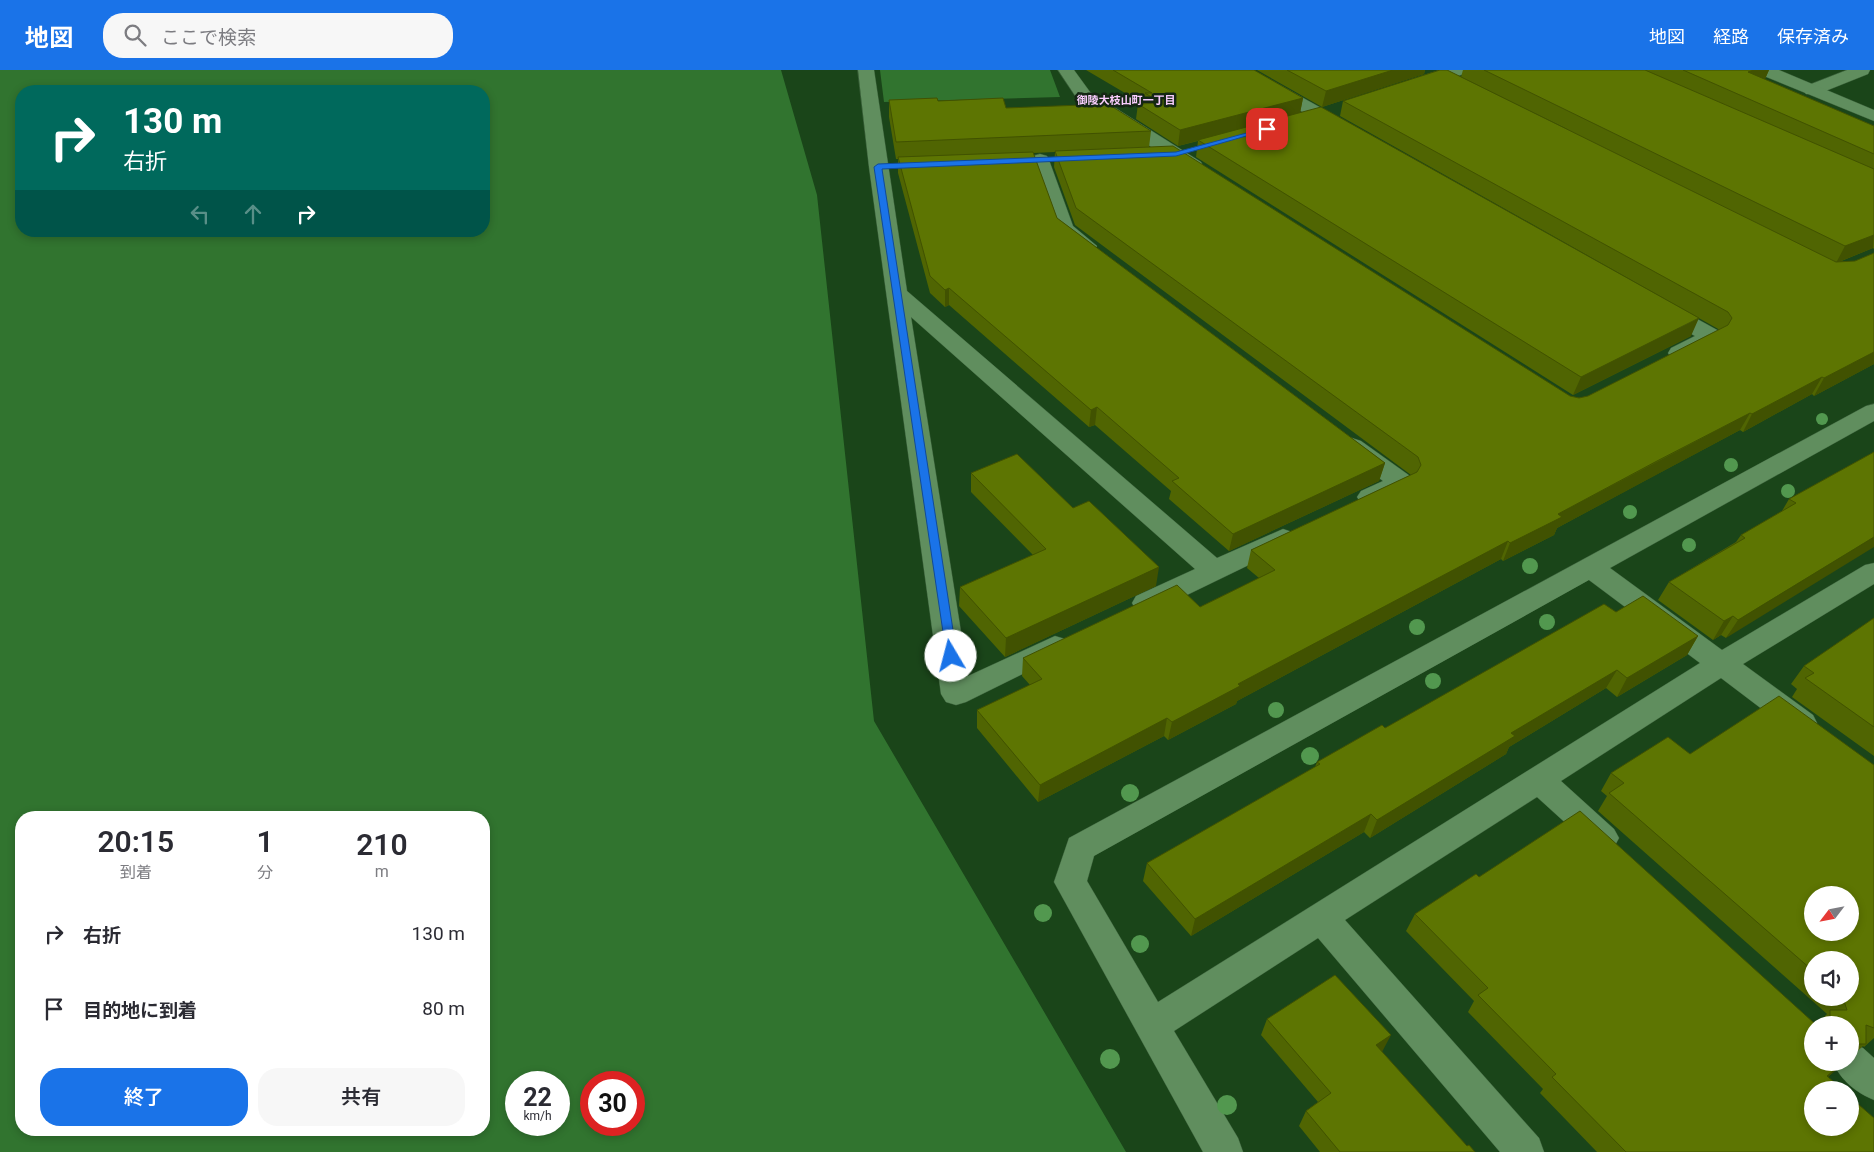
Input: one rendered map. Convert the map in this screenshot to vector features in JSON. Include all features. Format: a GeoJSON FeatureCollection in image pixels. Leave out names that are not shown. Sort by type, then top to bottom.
{"type":"FeatureCollection","features":[{"type":"Feature","properties":{"kind":"street"},"geometry":{"type":"LineString","coordinates":[[866,70],[887,166],[898,294],[956,694],[1081,634]]}},
{"type":"Feature","properties":{"kind":"street"},"geometry":{"type":"LineString","coordinates":[[1066,70],[1084,96],[1186,151],[1209,175]]}},
{"type":"Feature","properties":{"kind":"street"},"geometry":{"type":"LineString","coordinates":[[1241,70],[1330,112],[1364,139]]}},
{"type":"Feature","properties":{"kind":"street"},"geometry":{"type":"LineString","coordinates":[[1765,70],[1874,116]]}},
{"type":"Feature","properties":{"kind":"street"},"geometry":{"type":"LineString","coordinates":[[1812,90],[1862,70]]}},
{"type":"Feature","properties":{"kind":"street"},"geometry":{"type":"LineString","coordinates":[[1404,88],[1443,72],[1468,88]]}},
{"type":"Feature","properties":{"kind":"street"},"geometry":{"type":"LineString","coordinates":[[1292,123],[1330,112]]}},
{"type":"Feature","properties":{"kind":"street"},"geometry":{"type":"LineString","coordinates":[[1147,155],[1186,151]]}},
{"type":"Feature","properties":{"kind":"street"},"geometry":{"type":"LineString","coordinates":[[1040,160],[1064,229],[1103,258]]}},
{"type":"Feature","properties":{"kind":"street"},"geometry":{"type":"LineString","coordinates":[[898,294],[1214,571]]}},
{"type":"Feature","properties":{"kind":"street"},"geometry":{"type":"LineString","coordinates":[[1642,297],[1711,336],[1659,363]]}},
{"type":"Feature","properties":{"kind":"street"},"geometry":{"type":"LineString","coordinates":[[1224,1152],[1070,882],[1080,848],[1874,411]]}},
{"type":"Feature","properties":{"kind":"street"},"geometry":{"type":"LineString","coordinates":[[1338,435],[1400,482],[1347,508]]}},
{"type":"Feature","properties":{"kind":"street"},"geometry":{"type":"LineString","coordinates":[[1125,613],[1303,529]]}},
{"type":"Feature","properties":{"kind":"street"},"geometry":{"type":"LineString","coordinates":[[1590,568],[1826,740]]}},
{"type":"Feature","properties":{"kind":"street"},"geometry":{"type":"LineString","coordinates":[[1152,1025],[1321,916],[1721,664],[1873,573]]}},
{"type":"Feature","properties":{"kind":"street"},"geometry":{"type":"LineString","coordinates":[[1538,779],[1627,859]]}},
{"type":"Feature","properties":{"kind":"street"},"geometry":{"type":"LineString","coordinates":[[1321,916],[1525,1152]]}},
{"type":"Feature","properties":{"kind":"street"},"geometry":{"type":"LineString","coordinates":[[1859,1068],[1874,1082]]}},
{"type":"Feature","properties":{"kind":"green space"},"geometry":{"type":"Polygon","coordinates":[[[0,70],[781,70],[817,195],[874,721],[1126,1152],[0,1152],[0,70]]]}},
{"type":"Feature","properties":{"kind":"green space"},"geometry":{"type":"Polygon","coordinates":[[[880,70],[1050,70],[1060,97],[884,102],[880,70]]]}},
{"type":"Feature","properties":{"kind":"building"},"geometry":{"type":"Polygon","coordinates":[[[1113,70],[1254,70],[1303,98],[1180,130],[1138,104],[1161,103],[1145,93],[1152,93],[1113,70]]]}},
{"type":"Feature","properties":{"kind":"building"},"geometry":{"type":"Polygon","coordinates":[[[1287,70],[1393,70],[1326,91],[1287,70]]]}},
{"type":"Feature","properties":{"kind":"building"},"geometry":{"type":"Polygon","coordinates":[[[1440,70],[1447,70],[1836,262],[1855,261],[1874,253],[1874,352],[1657,461],[1558,514],[1562,517],[1510,543],[1508,541],[1238,684],[1240,686],[1172,722],[1167,718],[1040,785],[977,710],[1042,679],[1023,658],[1177,585],[1200,607],[1275,570],[1251,550],[1417,472],[1421,465],[1418,457],[1076,208],[1055,151],[1173,146],[1570,396],[1579,398],[1588,396],[1728,325],[1732,318],[1728,312],[1343,101],[1440,70]]]}},
{"type":"Feature","properties":{"kind":"building"},"geometry":{"type":"Polygon","coordinates":[[[1484,70],[1645,70],[1874,169],[1874,235],[1845,246],[1484,70]]]}},
{"type":"Feature","properties":{"kind":"building"},"geometry":{"type":"Polygon","coordinates":[[[1683,70],[1754,70],[1748,72],[1874,126],[1874,154],[1683,70]]]}},
{"type":"Feature","properties":{"kind":"building"},"geometry":{"type":"Polygon","coordinates":[[[937,98],[938,101],[1003,98],[1006,108],[1108,104],[1151,131],[896,142],[889,100],[937,98]]]}},
{"type":"Feature","properties":{"kind":"building"},"geometry":{"type":"Polygon","coordinates":[[[1321,107],[1699,318],[1581,377],[1198,140],[1321,107]]]}},
{"type":"Feature","properties":{"kind":"building"},"geometry":{"type":"Polygon","coordinates":[[[1033,152],[1057,218],[1385,463],[1233,534],[1172,481],[1179,478],[1097,407],[1091,410],[949,288],[945,290],[930,276],[898,157],[1033,152]]]}},
{"type":"Feature","properties":{"kind":"building"},"geometry":{"type":"Polygon","coordinates":[[[1874,452],[1874,537],[1738,620],[1733,616],[1724,621],[1669,582],[1745,538],[1741,535],[1796,503],[1789,499],[1874,452]]]}},
{"type":"Feature","properties":{"kind":"building"},"geometry":{"type":"Polygon","coordinates":[[[1017,454],[1073,508],[1089,501],[1159,567],[1006,638],[960,587],[1046,549],[971,473],[1017,454]]]}},
{"type":"Feature","properties":{"kind":"building"},"geometry":{"type":"Polygon","coordinates":[[[1643,596],[1698,636],[1627,678],[1617,670],[1511,733],[1515,736],[1377,820],[1371,814],[1195,919],[1147,863],[1320,764],[1317,762],[1382,725],[1385,728],[1604,604],[1616,612],[1643,596]]]}},
{"type":"Feature","properties":{"kind":"building"},"geometry":{"type":"Polygon","coordinates":[[[1874,618],[1874,727],[1805,678],[1814,673],[1804,666],[1874,618]]]}},
{"type":"Feature","properties":{"kind":"building"},"geometry":{"type":"Polygon","coordinates":[[[1779,696],[1874,765],[1874,1028],[1866,1025],[1866,1044],[1859,1044],[1859,1016],[1830,1016],[1830,1010],[1847,1010],[1846,1006],[1859,1006],[1859,951],[1804,951],[1804,963],[1609,793],[1624,783],[1611,773],[1668,737],[1690,754],[1779,696]]]}},
{"type":"Feature","properties":{"kind":"building"},"geometry":{"type":"Polygon","coordinates":[[[1580,811],[1806,1016],[1804,1016],[1804,1071],[1833,1071],[1827,1076],[1833,1081],[1804,1081],[1804,1136],[1859,1136],[1859,1105],[1874,1118],[1874,1152],[1626,1152],[1552,1077],[1556,1074],[1478,995],[1488,988],[1415,914],[1476,874],[1479,877],[1580,811]]]}},
{"type":"Feature","properties":{"kind":"building"},"geometry":{"type":"Polygon","coordinates":[[[1335,975],[1391,1035],[1376,1045],[1467,1146],[1469,1145],[1475,1152],[1340,1152],[1306,1111],[1331,1093],[1267,1019],[1335,975]]]}},
{"type":"Feature","properties":{"kind":"district","name":"御陵大枝山町一丁目"},"geometry":{"type":"Point","coordinates":[1126,100]}},
{"type":"Feature","properties":{"kind":"route"},"geometry":{"type":"LineString","coordinates":[[951,656],[878,167],[1176,154],[1267,129]]}}]}
